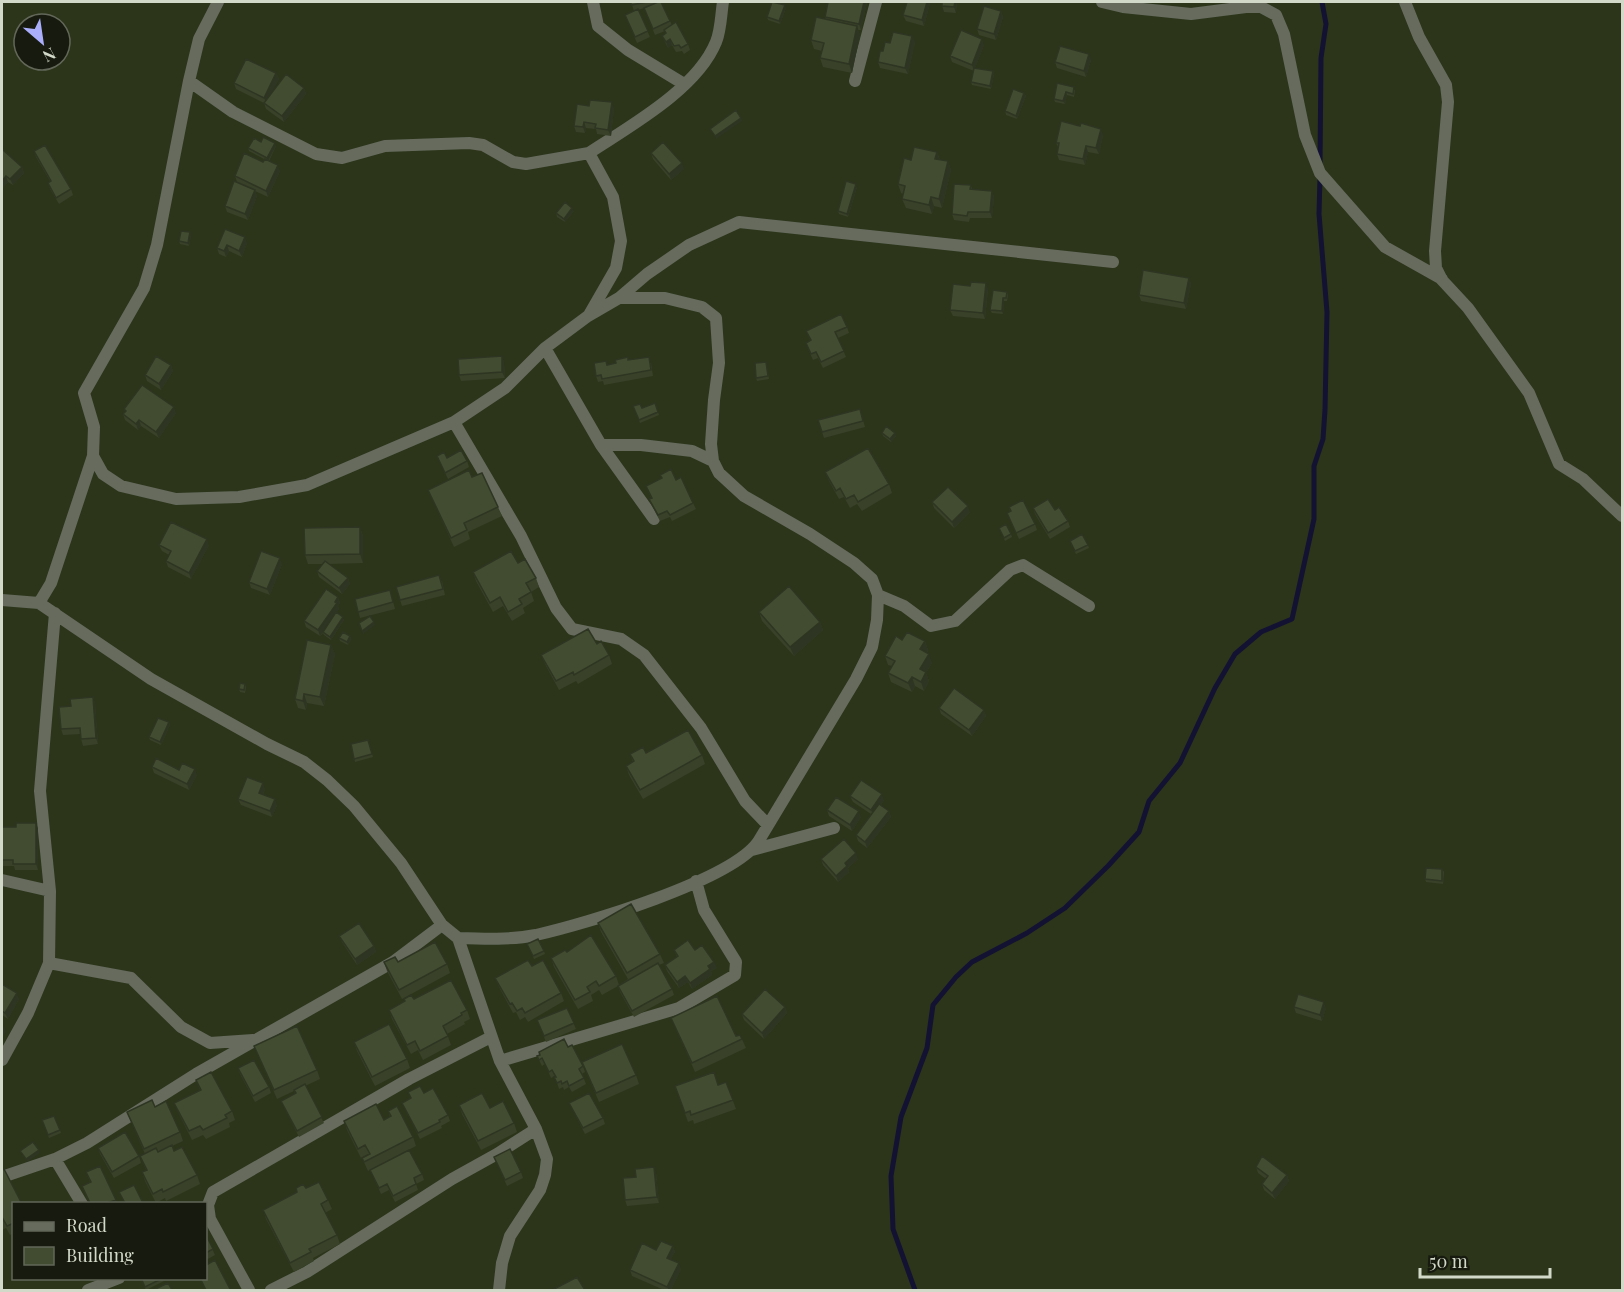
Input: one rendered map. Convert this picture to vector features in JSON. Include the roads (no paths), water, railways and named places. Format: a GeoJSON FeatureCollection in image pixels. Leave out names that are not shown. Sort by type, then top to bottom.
{"type":"FeatureCollection","features":[{"type":"Feature","properties":{"kind":"street"},"geometry":{"type":"LineString","coordinates":[[39,603],[51,584],[93,456],[94,427],[84,393],[144,288],[157,245],[199,39],[218,2]]}},
{"type":"Feature","properties":{"kind":"street"},"geometry":{"type":"LineString","coordinates":[[593,2],[598,26],[628,50],[684,84]]}},
{"type":"Feature","properties":{"kind":"street"},"geometry":{"type":"LineString","coordinates":[[189,81],[233,112],[316,154],[342,158],[386,146],[469,143],[483,145],[513,162],[526,164],[589,153],[649,113],[702,68],[717,41],[723,2]]}},
{"type":"Feature","properties":{"kind":"street"},"geometry":{"type":"LineString","coordinates":[[855,81],[876,2]]}},
{"type":"Feature","properties":{"kind":"street"},"geometry":{"type":"LineString","coordinates":[[1102,2],[1123,7],[1191,14],[1261,7],[1276,15],[1284,33],[1305,135],[1320,173],[1385,247],[1442,280]]}},
{"type":"Feature","properties":{"kind":"street"},"geometry":{"type":"LineString","coordinates":[[1405,2],[1419,37],[1446,86],[1448,102],[1435,251],[1436,268],[1442,280],[1468,308],[1529,393],[1559,464],[1582,479],[1623,516]]}},
{"type":"Feature","properties":{"kind":"street"},"geometry":{"type":"LineString","coordinates":[[588,316],[616,268],[621,241],[613,197],[589,153]]}},
{"type":"Feature","properties":{"kind":"street"},"geometry":{"type":"LineString","coordinates":[[93,456],[104,474],[121,486],[176,499],[239,497],[307,485],[454,422],[505,388],[545,348],[588,316],[619,298],[647,274],[689,245],[739,222],[1113,262]]}},
{"type":"Feature","properties":{"kind":"street"},"geometry":{"type":"LineString","coordinates":[[458,938],[497,939],[535,935],[671,892],[735,863],[752,850],[803,770],[872,647],[878,595],[872,579],[854,563],[810,534],[744,496],[726,481],[713,460],[712,423],[720,356],[716,318],[702,307],[665,298],[619,298]]}},
{"type":"Feature","properties":{"kind":"street"},"geometry":{"type":"LineString","coordinates":[[545,348],[602,445],[654,519]]}},
{"type":"Feature","properties":{"kind":"street"},"geometry":{"type":"LineString","coordinates":[[454,422],[521,536],[556,608],[572,629],[621,639],[644,655],[701,728],[745,801],[767,825]]}},
{"type":"Feature","properties":{"kind":"street"},"geometry":{"type":"LineString","coordinates":[[602,445],[640,445],[692,451],[713,460]]}},
{"type":"Feature","properties":{"kind":"street"},"geometry":{"type":"LineString","coordinates":[[878,595],[904,606],[931,626],[955,621],[1010,570],[1023,566],[1089,606]]}},
{"type":"Feature","properties":{"kind":"street"},"geometry":{"type":"LineString","coordinates":[[2,600],[39,603],[151,679],[296,757],[327,780],[354,806],[401,863],[442,925],[458,938],[500,1061],[536,1129],[547,1159],[540,1190],[510,1236],[502,1263],[499,1290]]}},
{"type":"Feature","properties":{"kind":"street"},"geometry":{"type":"LineString","coordinates":[[2,1060],[28,1013],[49,963],[50,891],[40,790],[55,613]]}},
{"type":"Feature","properties":{"kind":"street"},"geometry":{"type":"LineString","coordinates":[[752,850],[834,828]]}},
{"type":"Feature","properties":{"kind":"street"},"geometry":{"type":"LineString","coordinates":[[2,880],[50,891]]}},
{"type":"Feature","properties":{"kind":"street"},"geometry":{"type":"LineString","coordinates":[[500,1061],[679,1008],[735,975],[736,962],[704,910],[696,881]]}},
{"type":"Feature","properties":{"kind":"street"},"geometry":{"type":"LineString","coordinates":[[2,1177],[55,1159],[87,1143],[196,1074],[393,962],[442,925]]}},
{"type":"Feature","properties":{"kind":"street"},"geometry":{"type":"LineString","coordinates":[[49,963],[131,978],[181,1027],[210,1043],[257,1040]]}},
{"type":"Feature","properties":{"kind":"street"},"geometry":{"type":"LineString","coordinates":[[249,1290],[210,1219],[208,1206],[213,1192],[409,1079],[491,1037]]}},
{"type":"Feature","properties":{"kind":"street"},"geometry":{"type":"LineString","coordinates":[[271,1290],[307,1272],[452,1179],[536,1129]]}},
{"type":"Feature","properties":{"kind":"street"},"geometry":{"type":"LineString","coordinates":[[55,1159],[80,1202]]}},
{"type":"Feature","properties":{"kind":"street"},"geometry":{"type":"LineString","coordinates":[[88,1290],[114,1280]]}},
{"type":"Feature","properties":{"kind":"waterway"},"geometry":{"type":"LineString","coordinates":[[1320,164],[1321,58],[1326,24],[1322,2]]}},
{"type":"Feature","properties":{"kind":"waterway"},"geometry":{"type":"LineString","coordinates":[[915,1290],[893,1229],[891,1176],[901,1117],[927,1048],[933,1005],[972,962],[1027,933],[1065,908],[1108,866],[1139,832],[1149,801],[1180,763],[1215,688],[1235,654],[1261,632],[1292,619],[1314,519],[1314,466],[1323,439],[1325,410],[1327,312],[1319,214],[1320,177]]}}]}
